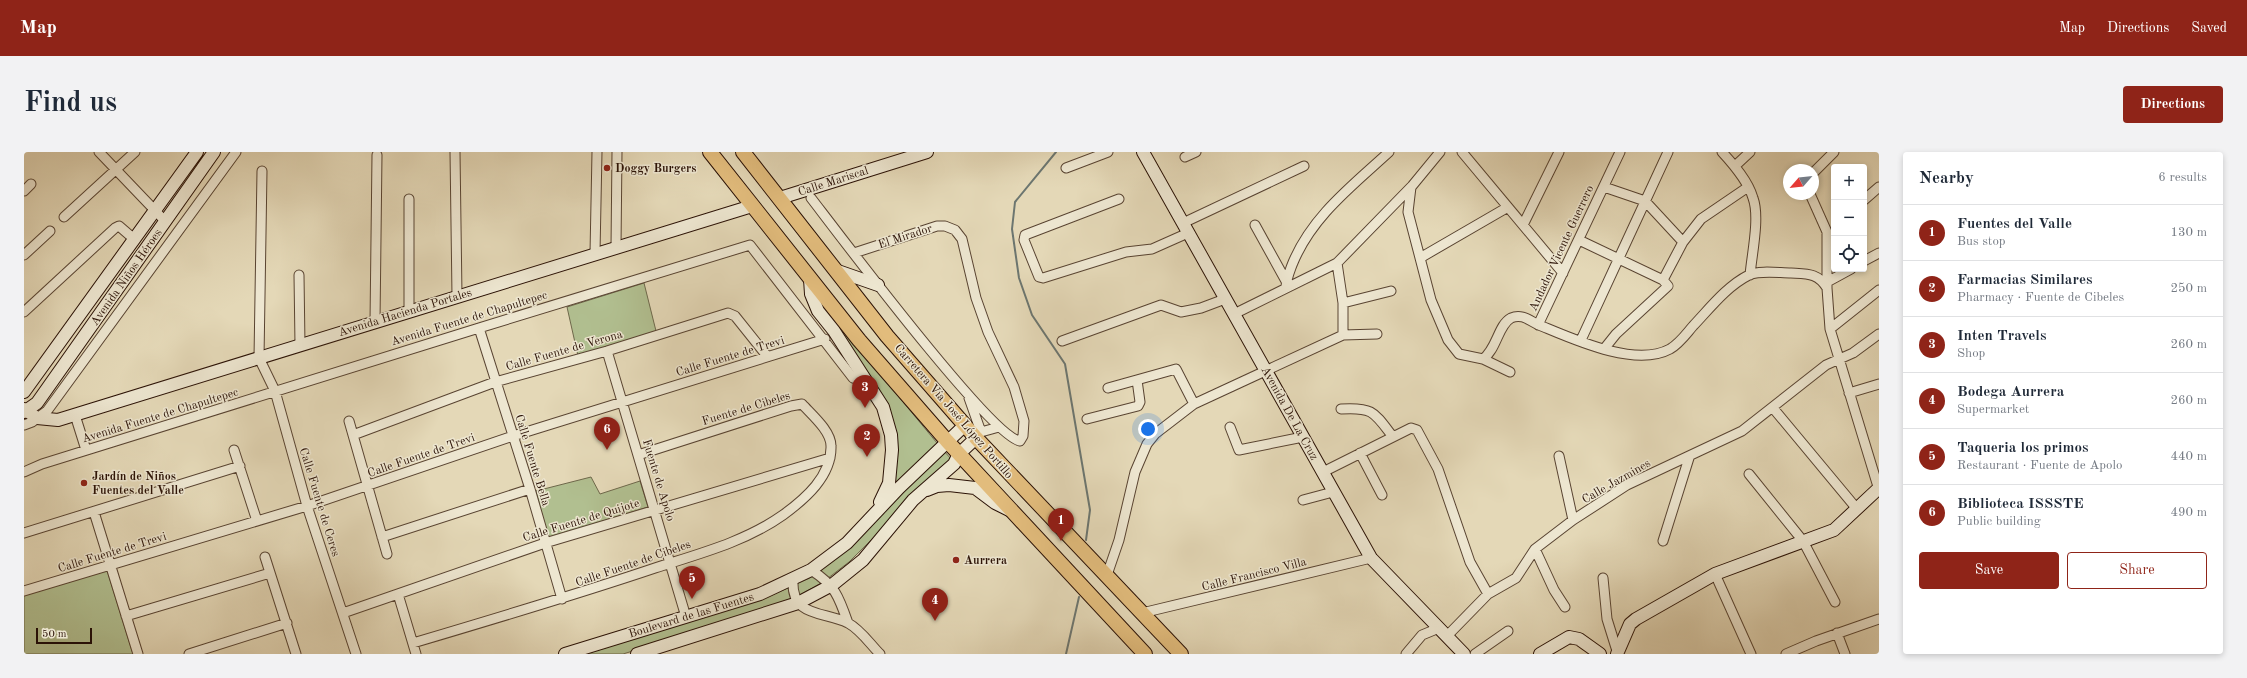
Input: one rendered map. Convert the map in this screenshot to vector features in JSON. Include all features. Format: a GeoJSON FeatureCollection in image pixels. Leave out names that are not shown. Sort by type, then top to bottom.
{"type":"FeatureCollection","features":[{"type":"Feature","properties":{"kind":"main road","name":"Avenida Niños Héroes"},"geometry":{"type":"LineString","coordinates":[[25,389],[197,152]]}},
{"type":"Feature","properties":{"kind":"main road","name":"Avenida Niños Héroes"},"geometry":{"type":"LineString","coordinates":[[25,411],[37,403],[214,152]]}},
{"type":"Feature","properties":{"kind":"main road","name":"Carretera Vía José López Portillo"},"geometry":{"type":"LineString","coordinates":[[710,152],[810,279],[959,454],[1145,654]]}},
{"type":"Feature","properties":{"kind":"main road","name":"Carretera Vía José López Portillo"},"geometry":{"type":"LineString","coordinates":[[743,152],[887,336],[965,425],[979,435],[1181,654]]}},
{"type":"Feature","properties":{"kind":"main road","name":"Calle Mariscal"},"geometry":{"type":"LineString","coordinates":[[780,198],[911,154],[927,152]]}},
{"type":"Feature","properties":{"kind":"main road","name":"Avenida De La Cruz"},"geometry":{"type":"LineString","coordinates":[[1143,152],[1371,558],[1464,654]]}},
{"type":"Feature","properties":{"kind":"main road","name":"Avenida Hacienda Portales"},"geometry":{"type":"LineString","coordinates":[[25,411],[42,414],[58,420],[595,253],[752,206]]}},
{"type":"Feature","properties":{"kind":"main road"},"geometry":{"type":"LineString","coordinates":[[835,270],[878,285]]}},
{"type":"Feature","properties":{"kind":"main road"},"geometry":{"type":"LineString","coordinates":[[810,279],[811,294],[818,311],[884,407],[892,436],[891,470],[885,494],[867,523]]}},
{"type":"Feature","properties":{"kind":"main road"},"geometry":{"type":"LineString","coordinates":[[25,389],[37,403],[42,414]]}},
{"type":"Feature","properties":{"kind":"main road"},"geometry":{"type":"LineString","coordinates":[[947,440],[965,425]]}},
{"type":"Feature","properties":{"kind":"main road"},"geometry":{"type":"LineString","coordinates":[[959,454],[979,435]]}},
{"type":"Feature","properties":{"kind":"main road","name":"Boulevard de las Fuentes"},"geometry":{"type":"LineString","coordinates":[[565,654],[760,594],[793,580],[811,570],[841,548],[947,440]]}},
{"type":"Feature","properties":{"kind":"main road","name":"Boulevard de las Fuentes"},"geometry":{"type":"LineString","coordinates":[[637,654],[798,603],[832,585],[863,560],[913,500],[924,492],[954,464],[959,454]]}},
{"type":"Feature","properties":{"kind":"main road"},"geometry":{"type":"LineString","coordinates":[[924,492],[937,486],[949,485],[975,488],[995,503],[1011,511]]}},
{"type":"Feature","properties":{"kind":"main road"},"geometry":{"type":"LineString","coordinates":[[1617,653],[1628,628],[1633,622],[1715,574],[1834,530],[1879,488]]}},
{"type":"Feature","properties":{"kind":"main road"},"geometry":{"type":"LineString","coordinates":[[1540,654],[1570,637],[1575,637],[1600,654]]}},
{"type":"Feature","properties":{"kind":"street"},"geometry":{"type":"LineString","coordinates":[[99,152],[153,211],[165,221]]}},
{"type":"Feature","properties":{"kind":"street"},"geometry":{"type":"LineString","coordinates":[[64,218],[135,152]]}},
{"type":"Feature","properties":{"kind":"street"},"geometry":{"type":"LineString","coordinates":[[24,425],[42,414],[236,152]]}},
{"type":"Feature","properties":{"kind":"street"},"geometry":{"type":"LineString","coordinates":[[455,152],[457,296]]}},
{"type":"Feature","properties":{"kind":"street"},"geometry":{"type":"LineString","coordinates":[[595,253],[597,152]]}},
{"type":"Feature","properties":{"kind":"street"},"geometry":{"type":"LineString","coordinates":[[616,247],[617,152]]}},
{"type":"Feature","properties":{"kind":"street"},"geometry":{"type":"LineString","coordinates":[[1066,168],[1108,152]]}},
{"type":"Feature","properties":{"kind":"street"},"geometry":{"type":"LineString","coordinates":[[1185,157],[1196,152]]}},
{"type":"Feature","properties":{"kind":"street"},"geometry":{"type":"LineString","coordinates":[[1286,285],[1298,249],[1310,230],[1324,213],[1388,152]]}},
{"type":"Feature","properties":{"kind":"street"},"geometry":{"type":"LineString","coordinates":[[1234,314],[1286,285],[1337,263],[1412,186],[1440,152]]}},
{"type":"Feature","properties":{"kind":"street"},"geometry":{"type":"LineString","coordinates":[[1462,152],[1563,273]]}},
{"type":"Feature","properties":{"kind":"street"},"geometry":{"type":"LineString","coordinates":[[1523,225],[1559,152]]}},
{"type":"Feature","properties":{"kind":"street","name":"Andador Vicente Guerrero"},"geometry":{"type":"LineString","coordinates":[[1483,360],[1492,351],[1509,320],[1513,317],[1524,317],[1538,325],[1620,152]]}},
{"type":"Feature","properties":{"kind":"street"},"geometry":{"type":"LineString","coordinates":[[1582,340],[1668,152]]}},
{"type":"Feature","properties":{"kind":"street"},"geometry":{"type":"LineString","coordinates":[[1722,152],[1735,166],[1754,198],[1756,213],[1750,275]]}},
{"type":"Feature","properties":{"kind":"street"},"geometry":{"type":"LineString","coordinates":[[1735,166],[1750,152]]}},
{"type":"Feature","properties":{"kind":"street"},"geometry":{"type":"LineString","coordinates":[[1819,167],[1834,152]]}},
{"type":"Feature","properties":{"kind":"street"},"geometry":{"type":"LineString","coordinates":[[375,322],[377,155]]}},
{"type":"Feature","properties":{"kind":"street"},"geometry":{"type":"LineString","coordinates":[[1119,199],[1025,235],[1024,240],[1036,274],[1043,278],[1126,252],[1152,249],[1186,228],[1304,166]]}},
{"type":"Feature","properties":{"kind":"street"},"geometry":{"type":"LineString","coordinates":[[259,358],[262,171]]}},
{"type":"Feature","properties":{"kind":"street"},"geometry":{"type":"LineString","coordinates":[[24,191],[31,184]]}},
{"type":"Feature","properties":{"kind":"street"},"geometry":{"type":"LineString","coordinates":[[1412,186],[1408,212],[1430,300],[1448,340],[1459,354],[1483,360],[1510,372]]}},
{"type":"Feature","properties":{"kind":"street"},"geometry":{"type":"LineString","coordinates":[[1604,187],[1645,201],[1683,242]]}},
{"type":"Feature","properties":{"kind":"street"},"geometry":{"type":"LineString","coordinates":[[1604,349],[1616,334],[1665,283],[1683,242],[1701,219],[1712,210],[1748,187]]}},
{"type":"Feature","properties":{"kind":"street"},"geometry":{"type":"LineString","coordinates":[[1867,197],[1879,187]]}},
{"type":"Feature","properties":{"kind":"street"},"geometry":{"type":"LineString","coordinates":[[811,198],[854,253]]}},
{"type":"Feature","properties":{"kind":"street"},"geometry":{"type":"LineString","coordinates":[[409,199],[409,311]]}},
{"type":"Feature","properties":{"kind":"street"},"geometry":{"type":"LineString","coordinates":[[1814,200],[1831,229],[1828,285],[1830,329],[1838,360],[1879,488]]}},
{"type":"Feature","properties":{"kind":"street"},"geometry":{"type":"LineString","coordinates":[[1420,258],[1508,207]]}},
{"type":"Feature","properties":{"kind":"street"},"geometry":{"type":"LineString","coordinates":[[1255,225],[1286,285]]}},
{"type":"Feature","properties":{"kind":"street"},"geometry":{"type":"LineString","coordinates":[[24,312],[115,228],[119,226],[134,239]]}},
{"type":"Feature","properties":{"kind":"street","name":"El Mirador"},"geometry":{"type":"LineString","coordinates":[[936,226],[945,226],[955,230],[962,238],[976,298],[988,332],[1014,387],[1024,421],[1023,436],[1020,441],[1014,440],[998,426],[967,393],[878,285],[854,253],[936,226]]}},
{"type":"Feature","properties":{"kind":"street"},"geometry":{"type":"LineString","coordinates":[[24,255],[50,231]]}},
{"type":"Feature","properties":{"kind":"street"},"geometry":{"type":"LineString","coordinates":[[1579,240],[1665,283]]}},
{"type":"Feature","properties":{"kind":"street","name":"Avenida Fuente de Chapultepec"},"geometry":{"type":"LineString","coordinates":[[24,472],[86,450],[750,245],[825,339],[853,378],[859,380],[865,378]]}},
{"type":"Feature","properties":{"kind":"street"},"geometry":{"type":"LineString","coordinates":[[1867,260],[1879,253]]}},
{"type":"Feature","properties":{"kind":"street"},"geometry":{"type":"LineString","coordinates":[[1337,263],[1343,303],[1343,335]]}},
{"type":"Feature","properties":{"kind":"street"},"geometry":{"type":"LineString","coordinates":[[1828,285],[1847,272]]}},
{"type":"Feature","properties":{"kind":"street"},"geometry":{"type":"LineString","coordinates":[[1538,325],[1604,349],[1637,355],[1653,354],[1669,349],[1679,342],[1713,305],[1750,275],[1812,274],[1828,285]]}},
{"type":"Feature","properties":{"kind":"street"},"geometry":{"type":"LineString","coordinates":[[299,275],[300,345]]}},
{"type":"Feature","properties":{"kind":"street"},"geometry":{"type":"LineString","coordinates":[[1830,329],[1879,290]]}},
{"type":"Feature","properties":{"kind":"street"},"geometry":{"type":"LineString","coordinates":[[1343,303],[1391,291]]}},
{"type":"Feature","properties":{"kind":"street"},"geometry":{"type":"LineString","coordinates":[[1062,341],[1161,305],[1181,312],[1201,308],[1225,299]]}},
{"type":"Feature","properties":{"kind":"street","name":"Calle Fuente de Verona"},"geometry":{"type":"LineString","coordinates":[[353,435],[495,382],[607,351],[728,313],[735,316],[767,356]]}},
{"type":"Feature","properties":{"kind":"street","name":"Calle Fuente Bella"},"geometry":{"type":"LineString","coordinates":[[479,328],[530,489],[562,599]]}},
{"type":"Feature","properties":{"kind":"street"},"geometry":{"type":"LineString","coordinates":[[1107,575],[1119,540],[1135,472],[1148,444],[1155,434],[1194,404],[1265,370],[1343,335],[1377,334]]}},
{"type":"Feature","properties":{"kind":"street","name":"Calle Jazmines"},"geometry":{"type":"LineString","coordinates":[[1447,636],[1488,594],[1516,578],[1535,549],[1574,520],[1627,485],[1656,470],[1689,458],[1742,431],[1826,365],[1853,353],[1879,334]]}},
{"type":"Feature","properties":{"kind":"street","name":"Calle Fuente de Trevi"},"geometry":{"type":"LineString","coordinates":[[24,591],[307,506],[367,487],[513,436],[825,339]]}},
{"type":"Feature","properties":{"kind":"street","name":"Fuente de Apolo"},"geometry":{"type":"LineString","coordinates":[[607,351],[624,402],[638,455],[686,617]]}},
{"type":"Feature","properties":{"kind":"street","name":"Calle Fuente de Ceres"},"geometry":{"type":"LineString","coordinates":[[259,358],[275,391],[307,506],[356,654]]}},
{"type":"Feature","properties":{"kind":"street"},"geometry":{"type":"LineString","coordinates":[[1108,388],[1176,369],[1194,404]]}},
{"type":"Feature","properties":{"kind":"street"},"geometry":{"type":"LineString","coordinates":[[1087,419],[1140,405],[1137,380]]}},
{"type":"Feature","properties":{"kind":"street"},"geometry":{"type":"LineString","coordinates":[[1849,393],[1879,384]]}},
{"type":"Feature","properties":{"kind":"street"},"geometry":{"type":"LineString","coordinates":[[967,393],[979,435],[998,426]]}},
{"type":"Feature","properties":{"kind":"street","name":"Fuente de Cibeles"},"geometry":{"type":"LineString","coordinates":[[638,455],[791,406],[802,404],[826,432],[831,444],[830,458]]}},
{"type":"Feature","properties":{"kind":"street"},"geometry":{"type":"LineString","coordinates":[[1341,409],[1362,408],[1371,412],[1393,437]]}},
{"type":"Feature","properties":{"kind":"street"},"geometry":{"type":"LineString","coordinates":[[1773,408],[1857,509]]}},
{"type":"Feature","properties":{"kind":"street"},"geometry":{"type":"LineString","coordinates":[[75,415],[86,450]]}},
{"type":"Feature","properties":{"kind":"street"},"geometry":{"type":"LineString","coordinates":[[349,421],[387,554]]}},
{"type":"Feature","properties":{"kind":"street"},"geometry":{"type":"LineString","coordinates":[[1230,427],[1239,450],[1303,437]]}},
{"type":"Feature","properties":{"kind":"street"},"geometry":{"type":"LineString","coordinates":[[1322,472],[1414,428],[1438,470],[1470,562],[1488,594]]}},
{"type":"Feature","properties":{"kind":"street"},"geometry":{"type":"LineString","coordinates":[[234,450],[257,521]]}},
{"type":"Feature","properties":{"kind":"street"},"geometry":{"type":"LineString","coordinates":[[1360,453],[1382,495]]}},
{"type":"Feature","properties":{"kind":"street"},"geometry":{"type":"LineString","coordinates":[[1558,456],[1574,520]]}},
{"type":"Feature","properties":{"kind":"street","name":"Calle Fuente de Quijote"},"geometry":{"type":"LineString","coordinates":[[343,613],[545,543],[830,458]]}},
{"type":"Feature","properties":{"kind":"street","name":"Calle Fuente de Cibeles"},"geometry":{"type":"LineString","coordinates":[[413,643],[562,599],[742,538],[782,516],[803,499],[822,478],[830,458]]}},
{"type":"Feature","properties":{"kind":"street"},"geometry":{"type":"LineString","coordinates":[[1663,541],[1689,458]]}},
{"type":"Feature","properties":{"kind":"street"},"geometry":{"type":"LineString","coordinates":[[24,533],[240,466]]}},
{"type":"Feature","properties":{"kind":"street"},"geometry":{"type":"LineString","coordinates":[[1749,474],[1803,541],[1835,602]]}},
{"type":"Feature","properties":{"kind":"street"},"geometry":{"type":"LineString","coordinates":[[382,538],[530,489]]}},
{"type":"Feature","properties":{"kind":"street"},"geometry":{"type":"LineString","coordinates":[[1303,500],[1333,492]]}},
{"type":"Feature","properties":{"kind":"street"},"geometry":{"type":"LineString","coordinates":[[94,512],[138,654]]}},
{"type":"Feature","properties":{"kind":"street"},"geometry":{"type":"LineString","coordinates":[[1535,549],[1554,590],[1565,607]]}},
{"type":"Feature","properties":{"kind":"street"},"geometry":{"type":"LineString","coordinates":[[265,557],[296,654]]}},
{"type":"Feature","properties":{"kind":"street","name":"Calle Francisco Villa"},"geometry":{"type":"LineString","coordinates":[[1142,613],[1371,558]]}},
{"type":"Feature","properties":{"kind":"street"},"geometry":{"type":"LineString","coordinates":[[811,570],[832,585],[848,623]]}},
{"type":"Feature","properties":{"kind":"street"},"geometry":{"type":"LineString","coordinates":[[126,616],[270,573]]}},
{"type":"Feature","properties":{"kind":"street"},"geometry":{"type":"LineString","coordinates":[[1715,574],[1751,654]]}},
{"type":"Feature","properties":{"kind":"street"},"geometry":{"type":"LineString","coordinates":[[1603,578],[1607,619],[1617,653]]}},
{"type":"Feature","properties":{"kind":"street"},"geometry":{"type":"LineString","coordinates":[[793,580],[794,595],[798,603],[810,612],[848,623],[862,634],[880,654]]}},
{"type":"Feature","properties":{"kind":"street"},"geometry":{"type":"LineString","coordinates":[[398,594],[416,654]]}},
{"type":"Feature","properties":{"kind":"street"},"geometry":{"type":"LineString","coordinates":[[1788,654],[1837,633],[1879,619]]}},
{"type":"Feature","properties":{"kind":"street"},"geometry":{"type":"LineString","coordinates":[[189,654],[287,623]]}},
{"type":"Feature","properties":{"kind":"street"},"geometry":{"type":"LineString","coordinates":[[1406,654],[1422,635],[1438,628]]}},
{"type":"Feature","properties":{"kind":"street"},"geometry":{"type":"LineString","coordinates":[[1475,654],[1508,631]]}},
{"type":"Feature","properties":{"kind":"street"},"geometry":{"type":"LineString","coordinates":[[1837,633],[1845,654]]}},
{"type":"Feature","properties":{"kind":"green space"},"geometry":{"type":"Polygon","coordinates":[[[644,283],[656,331],[578,356],[567,307],[644,283]]]}},
{"type":"Feature","properties":{"kind":"green space"},"geometry":{"type":"Polygon","coordinates":[[[822,304],[937,443],[891,490],[893,434],[822,304]]]}},
{"type":"Feature","properties":{"kind":"green space"},"geometry":{"type":"Polygon","coordinates":[[[944,451],[952,460],[849,562],[823,582],[800,595],[737,619],[623,654],[585,654],[763,599],[810,578],[840,555],[944,451]]]}},
{"type":"Feature","properties":{"kind":"green space"},"geometry":{"type":"Polygon","coordinates":[[[591,477],[600,494],[640,481],[648,507],[548,538],[536,491],[591,477]]]}},
{"type":"Feature","properties":{"kind":"green space"},"geometry":{"type":"Polygon","coordinates":[[[107,570],[133,654],[24,654],[24,595],[107,570]]]}},
{"type":"Feature","properties":{"kind":"waterway"},"geometry":{"type":"LineString","coordinates":[[1056,152],[1015,202],[1012,229],[1019,278],[1032,315],[1065,364],[1090,510],[1086,540]]}},
{"type":"Feature","properties":{"kind":"waterway"},"geometry":{"type":"LineString","coordinates":[[1066,654],[1079,597]]}},
{"type":"Feature","properties":{"kind":"place","name":"Doggy Burgers"},"geometry":{"type":"Point","coordinates":[607,168]}},
{"type":"Feature","properties":{"kind":"place","name":"Inten Travels"},"geometry":{"type":"Point","coordinates":[865,408]}},
{"type":"Feature","properties":{"kind":"place","name":"Biblioteca ISSSTE"},"geometry":{"type":"Point","coordinates":[607,450]}},
{"type":"Feature","properties":{"kind":"place","name":"Farmacias Similares"},"geometry":{"type":"Point","coordinates":[867,457]}},
{"type":"Feature","properties":{"kind":"place","name":"Jardín de Niños Fuentes del Valle"},"geometry":{"type":"Point","coordinates":[84,483]}},
{"type":"Feature","properties":{"kind":"place","name":"Fuentes del Valle"},"geometry":{"type":"Point","coordinates":[1061,541]}},
{"type":"Feature","properties":{"kind":"place","name":"Aurrera"},"geometry":{"type":"Point","coordinates":[956,560]}},
{"type":"Feature","properties":{"kind":"place","name":"Taqueria los primos"},"geometry":{"type":"Point","coordinates":[692,599]}},
{"type":"Feature","properties":{"kind":"place","name":"Bodega Aurrera"},"geometry":{"type":"Point","coordinates":[935,621]}}]}
